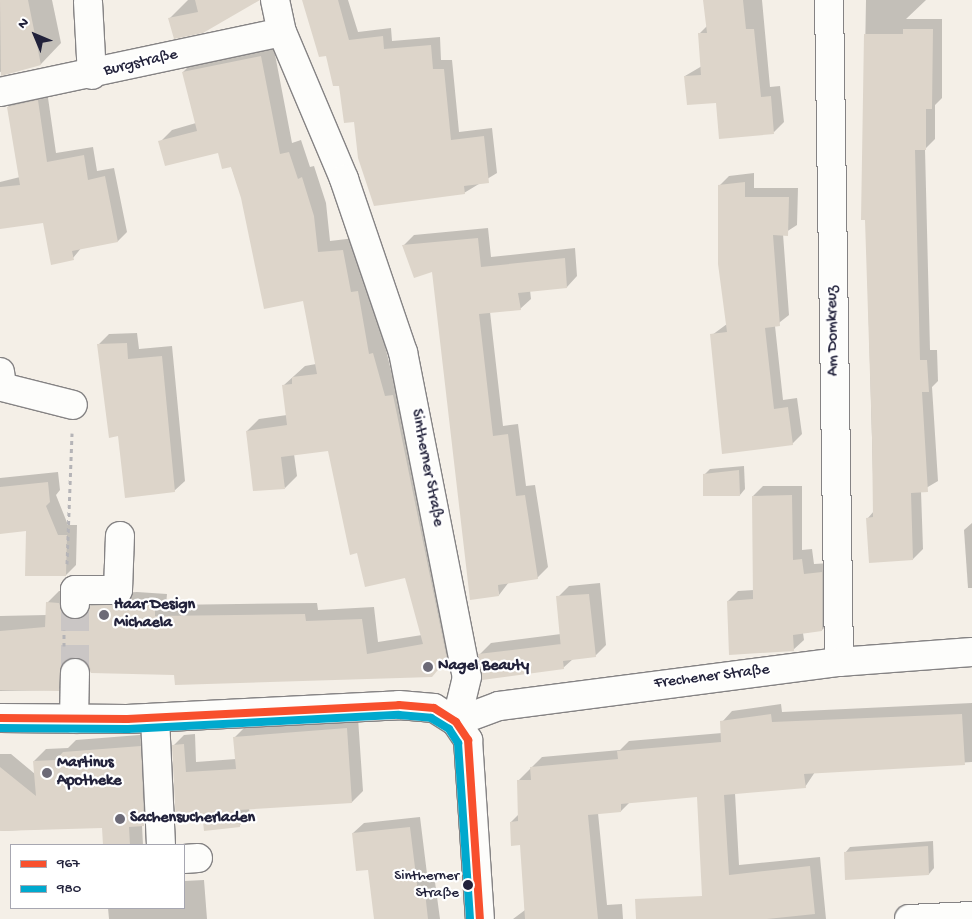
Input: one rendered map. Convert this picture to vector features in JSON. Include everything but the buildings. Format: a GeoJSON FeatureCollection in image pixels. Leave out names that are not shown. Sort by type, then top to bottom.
{"type":"FeatureCollection","features":[{"type":"Feature","properties":{"kind":"street","name":"Sintherner Straße"},"geometry":{"type":"LineString","coordinates":[[275,0],[282,32],[344,179],[403,352],[467,677],[456,722]]}},
{"type":"Feature","properties":{"kind":"street","name":"Am Domkreuz"},"geometry":{"type":"LineString","coordinates":[[829,0],[839,662]]}},
{"type":"Feature","properties":{"kind":"street"},"geometry":{"type":"LineString","coordinates":[[88,2],[92,75]]}},
{"type":"Feature","properties":{"kind":"street","name":"Burgstraße"},"geometry":{"type":"LineString","coordinates":[[0,92],[92,75],[282,32]]}},
{"type":"Feature","properties":{"kind":"street"},"geometry":{"type":"LineString","coordinates":[[0,372],[2,387],[73,405]]}},
{"type":"Feature","properties":{"kind":"street"},"geometry":{"type":"LineString","coordinates":[[75,604],[75,590],[118,590],[120,536]]}},
{"type":"Feature","properties":{"kind":"street","name":"Frechener Straße"},"geometry":{"type":"LineString","coordinates":[[456,722],[499,706],[839,662],[972,652]]}},
{"type":"Feature","properties":{"kind":"street"},"geometry":{"type":"LineString","coordinates":[[74,719],[75,673]]}},
{"type":"Feature","properties":{"kind":"street"},"geometry":{"type":"LineString","coordinates":[[0,718],[155,718],[400,705],[434,708],[456,722],[469,750],[480,919]]}},
{"type":"Feature","properties":{"kind":"street"},"geometry":{"type":"LineString","coordinates":[[155,718],[161,844]]}},
{"type":"Feature","properties":{"kind":"street"},"geometry":{"type":"LineString","coordinates":[[909,919],[972,916]]}},
{"type":"Feature","properties":{"kind":"path"},"geometry":{"type":"LineString","coordinates":[[68,525],[73,405]]}},
{"type":"Feature","properties":{"kind":"tunnel"},"geometry":{"type":"LineString","coordinates":[[75,604],[75,673]]}},
{"type":"Feature","properties":{"kind":"transit line","name":"967"},"geometry":{"type":"LineString","coordinates":[[0,718],[127,719],[399,705],[434,708],[456,722],[468,740],[480,919]]}},
{"type":"Feature","properties":{"kind":"transit line","name":"980"},"geometry":{"type":"LineString","coordinates":[[0,728],[128,729],[399,715],[431,718],[449,729],[458,743],[470,919]]}},
{"type":"Feature","properties":{"kind":"place","name":"Haar Design Michaela"},"geometry":{"type":"Point","coordinates":[104,615]}},
{"type":"Feature","properties":{"kind":"place","name":"Nagel Beauty"},"geometry":{"type":"Point","coordinates":[428,667]}},
{"type":"Feature","properties":{"kind":"place","name":"Martinus Apotheke"},"geometry":{"type":"Point","coordinates":[47,773]}},
{"type":"Feature","properties":{"kind":"place","name":"Sachensucherladen"},"geometry":{"type":"Point","coordinates":[120,819]}},
{"type":"Feature","properties":{"kind":"place","name":"Sintherner Straße"},"geometry":{"type":"Point","coordinates":[468,885]}}]}
